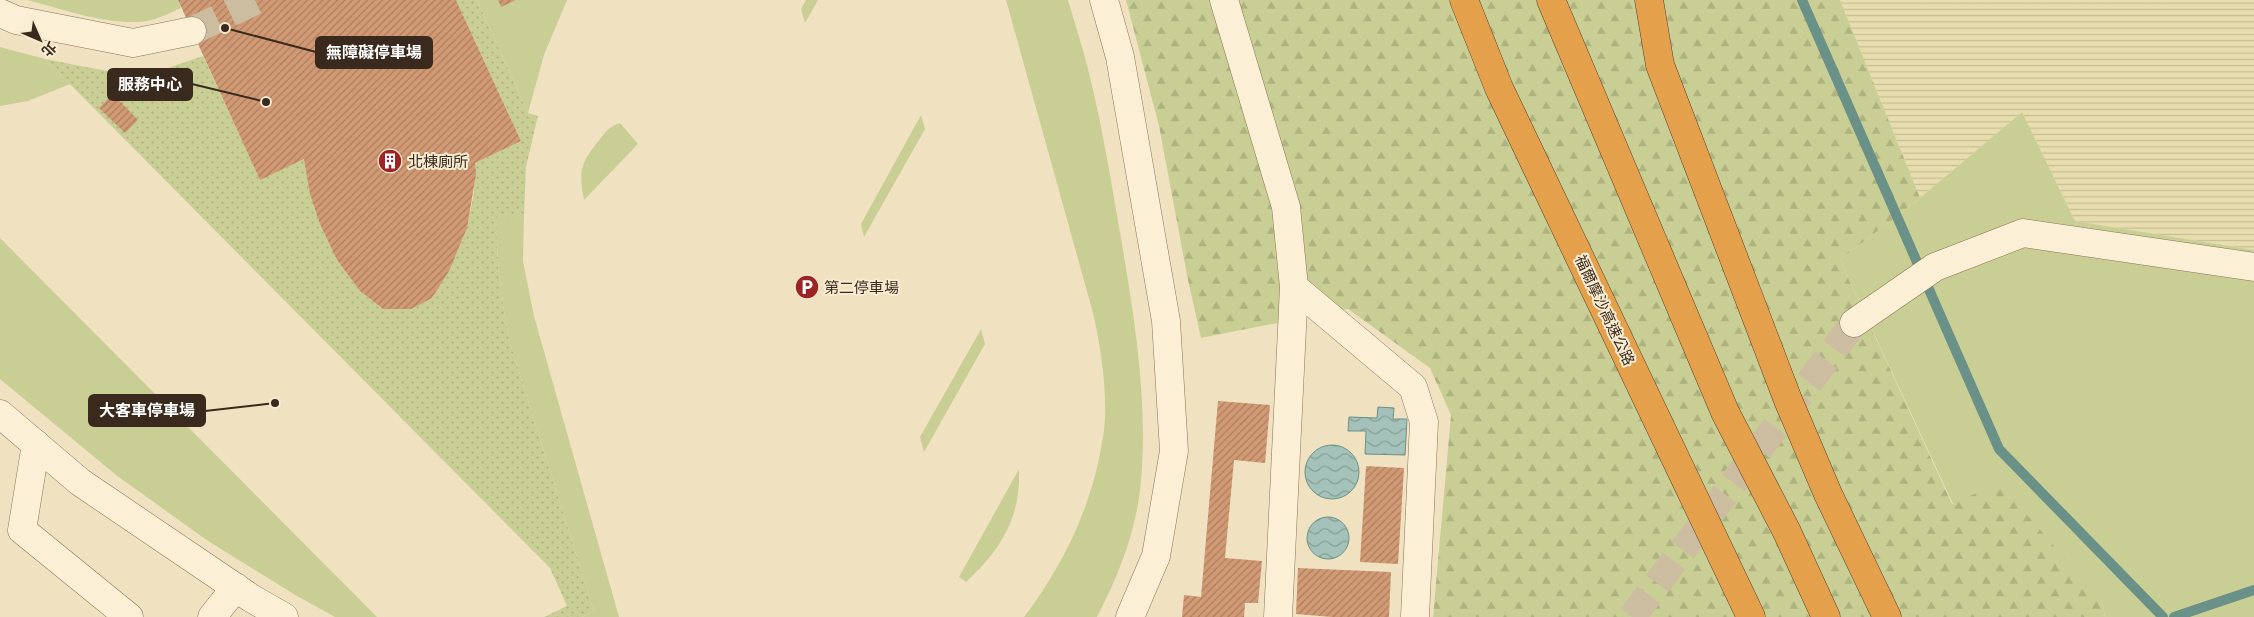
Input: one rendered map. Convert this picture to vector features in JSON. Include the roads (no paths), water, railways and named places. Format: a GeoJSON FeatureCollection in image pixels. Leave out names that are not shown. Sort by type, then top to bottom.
{"type":"FeatureCollection","features":[{"type":"Feature","properties":{"kind":"highway","name":"福爾摩沙高速公路"},"geometry":{"type":"LineString","coordinates":[[1464,0],[1499,88],[1751,617]]}},
{"type":"Feature","properties":{"kind":"highway"},"geometry":{"type":"LineString","coordinates":[[1550,0],[1725,412],[1786,532],[1826,617]]}},
{"type":"Feature","properties":{"kind":"highway"},"geometry":{"type":"LineString","coordinates":[[1649,0],[1660,65],[1784,390],[1828,494],[1887,617]]}},
{"type":"Feature","properties":{"kind":"street"},"geometry":{"type":"LineString","coordinates":[[1104,0],[1120,57],[1166,321],[1174,451],[1156,556],[1130,617]]}},
{"type":"Feature","properties":{"kind":"street"},"geometry":{"type":"LineString","coordinates":[[1224,0],[1286,206],[1294,287],[1278,617]]}},
{"type":"Feature","properties":{"kind":"street"},"geometry":{"type":"LineString","coordinates":[[0,12],[16,20],[133,43],[192,32]]}},
{"type":"Feature","properties":{"kind":"street"},"geometry":{"type":"LineString","coordinates":[[1854,323],[1935,268],[2023,233],[2254,267]]}},
{"type":"Feature","properties":{"kind":"street"},"geometry":{"type":"LineString","coordinates":[[1294,287],[1413,387],[1424,422],[1415,617]]}},
{"type":"Feature","properties":{"kind":"street"},"geometry":{"type":"LineString","coordinates":[[0,414],[80,482],[284,617]]}},
{"type":"Feature","properties":{"kind":"street"},"geometry":{"type":"LineString","coordinates":[[36,444],[22,530],[129,617]]}},
{"type":"Feature","properties":{"kind":"street"},"geometry":{"type":"LineString","coordinates":[[212,617],[236,587]]}},
{"type":"Feature","properties":{"kind":"water"},"geometry":{"type":"Polygon","coordinates":[[[1378,407],[1394,408],[1393,419],[1407,419],[1405,455],[1365,454],[1366,431],[1348,431],[1349,417],[1377,418],[1378,407]]]}},
{"type":"Feature","properties":{"kind":"water"},"geometry":{"type":"Polygon","coordinates":[[[1332,445],[1342,447],[1351,453],[1357,462],[1359,472],[1357,482],[1351,491],[1342,497],[1332,499],[1322,497],[1313,491],[1307,482],[1305,472],[1307,462],[1313,453],[1322,447],[1332,445]]]}},
{"type":"Feature","properties":{"kind":"water"},"geometry":{"type":"Polygon","coordinates":[[[1328,517],[1343,523],[1349,538],[1343,553],[1328,559],[1313,553],[1307,538],[1313,523],[1328,517]]]}},
{"type":"Feature","properties":{"kind":"waterway"},"geometry":{"type":"LineString","coordinates":[[1802,0],[1999,449],[2163,617]]}},
{"type":"Feature","properties":{"kind":"waterway"},"geometry":{"type":"LineString","coordinates":[[2174,617],[2254,590]]}},
{"type":"Feature","properties":{"kind":"tunnel"},"geometry":{"type":"LineString","coordinates":[[192,31],[257,0]]}},
{"type":"Feature","properties":{"kind":"tunnel"},"geometry":{"type":"LineString","coordinates":[[1632,617],[1854,323]]}},
{"type":"Feature","properties":{"kind":"place","name":"無障礙停車場"},"geometry":{"type":"Point","coordinates":[225,28]}},
{"type":"Feature","properties":{"kind":"place","name":"服務中心"},"geometry":{"type":"Point","coordinates":[266,102]}},
{"type":"Feature","properties":{"kind":"place","name":"北棟廁所"},"geometry":{"type":"Point","coordinates":[390,161]}},
{"type":"Feature","properties":{"kind":"place","name":"第二停車場"},"geometry":{"type":"Point","coordinates":[807,287]}},
{"type":"Feature","properties":{"kind":"place","name":"大客車停車場"},"geometry":{"type":"Point","coordinates":[275,403]}}]}
